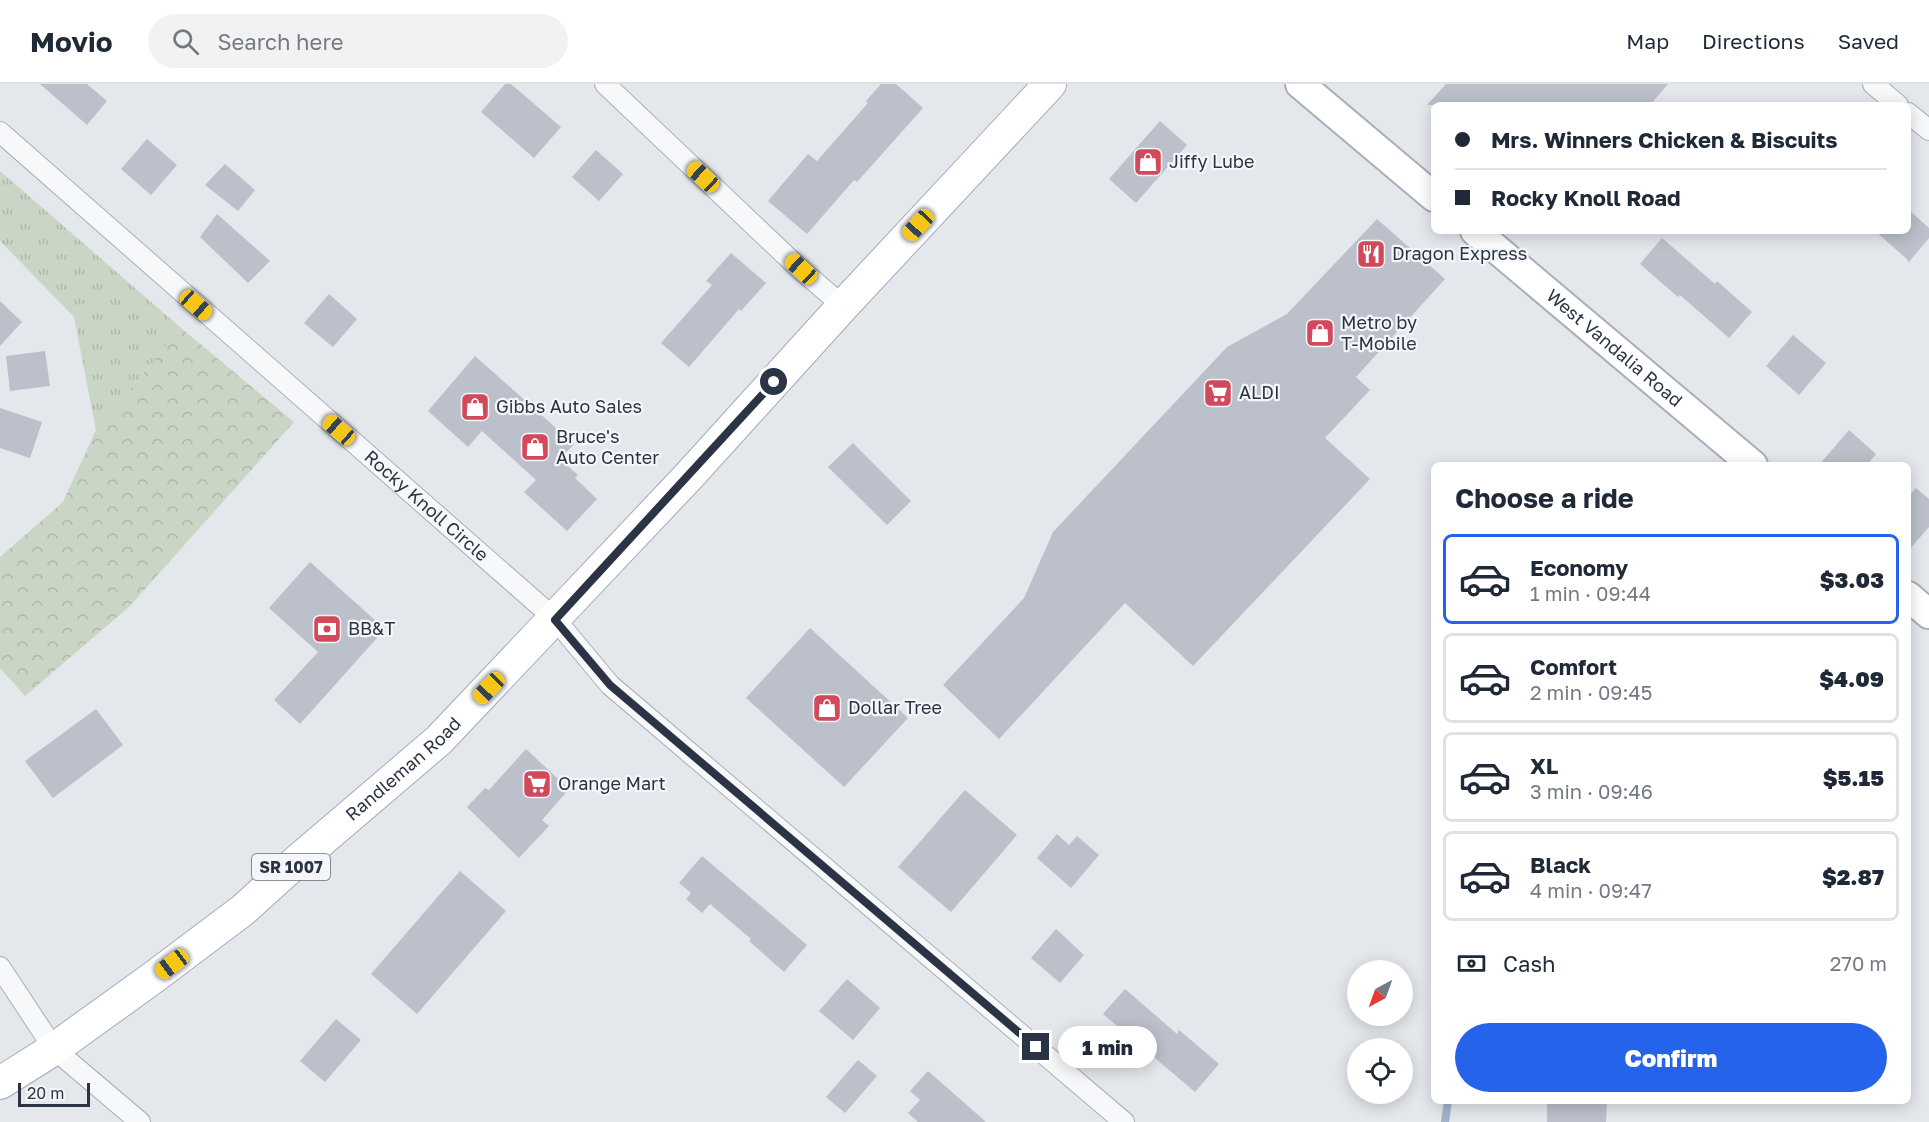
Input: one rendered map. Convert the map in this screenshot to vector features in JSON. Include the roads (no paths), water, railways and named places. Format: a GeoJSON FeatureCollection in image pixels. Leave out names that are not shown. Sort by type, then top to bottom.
{"type":"FeatureCollection","features":[{"type":"Feature","properties":{"kind":"main road","name":"Randleman Road"},"geometry":{"type":"LineString","coordinates":[[0,1083],[54,1049],[154,978],[243,910],[439,740],[555,620],[1050,84]]}},
{"type":"Feature","properties":{"kind":"main road"},"geometry":{"type":"LineString","coordinates":[[1300,84],[1431,194]]}},
{"type":"Feature","properties":{"kind":"main road","name":"West Vandalia Road"},"geometry":{"type":"LineString","coordinates":[[1479,234],[1749,462]]}},
{"type":"Feature","properties":{"kind":"main road"},"geometry":{"type":"LineString","coordinates":[[1911,599],[1929,614]]}},
{"type":"Feature","properties":{"kind":"street"},"geometry":{"type":"LineString","coordinates":[[604,84],[843,306]]}},
{"type":"Feature","properties":{"kind":"street"},"geometry":{"type":"LineString","coordinates":[[1873,84],[1894,102]]}},
{"type":"Feature","properties":{"kind":"street"},"geometry":{"type":"LineString","coordinates":[[1911,115],[1929,130]]}},
{"type":"Feature","properties":{"kind":"street","name":"Rocky Knoll Circle"},"geometry":{"type":"LineString","coordinates":[[0,132],[555,620],[610,685],[1124,1122]]}},
{"type":"Feature","properties":{"kind":"street"},"geometry":{"type":"LineString","coordinates":[[0,967],[54,1049],[140,1122]]}},
{"type":"Feature","properties":{"kind":"waterway"},"geometry":{"type":"LineString","coordinates":[[1445,1122],[1448,1104]]}},
{"type":"Feature","properties":{"kind":"place","name":"Jiffy Lube"},"geometry":{"type":"Point","coordinates":[1148,162]}},
{"type":"Feature","properties":{"kind":"place","name":"Dragon Express"},"geometry":{"type":"Point","coordinates":[1371,254]}},
{"type":"Feature","properties":{"kind":"place","name":"Metro by T-Mobile"},"geometry":{"type":"Point","coordinates":[1320,333]}},
{"type":"Feature","properties":{"kind":"place","name":"ALDI"},"geometry":{"type":"Point","coordinates":[1218,393]}},
{"type":"Feature","properties":{"kind":"place","name":"Gibbs Auto Sales"},"geometry":{"type":"Point","coordinates":[475,407]}},
{"type":"Feature","properties":{"kind":"place","name":"Bruce's Auto Center"},"geometry":{"type":"Point","coordinates":[535,447]}},
{"type":"Feature","properties":{"kind":"place","name":"BB&T"},"geometry":{"type":"Point","coordinates":[327,629]}},
{"type":"Feature","properties":{"kind":"place","name":"Dollar Tree"},"geometry":{"type":"Point","coordinates":[827,708]}},
{"type":"Feature","properties":{"kind":"place","name":"Orange Mart"},"geometry":{"type":"Point","coordinates":[537,784]}}]}
